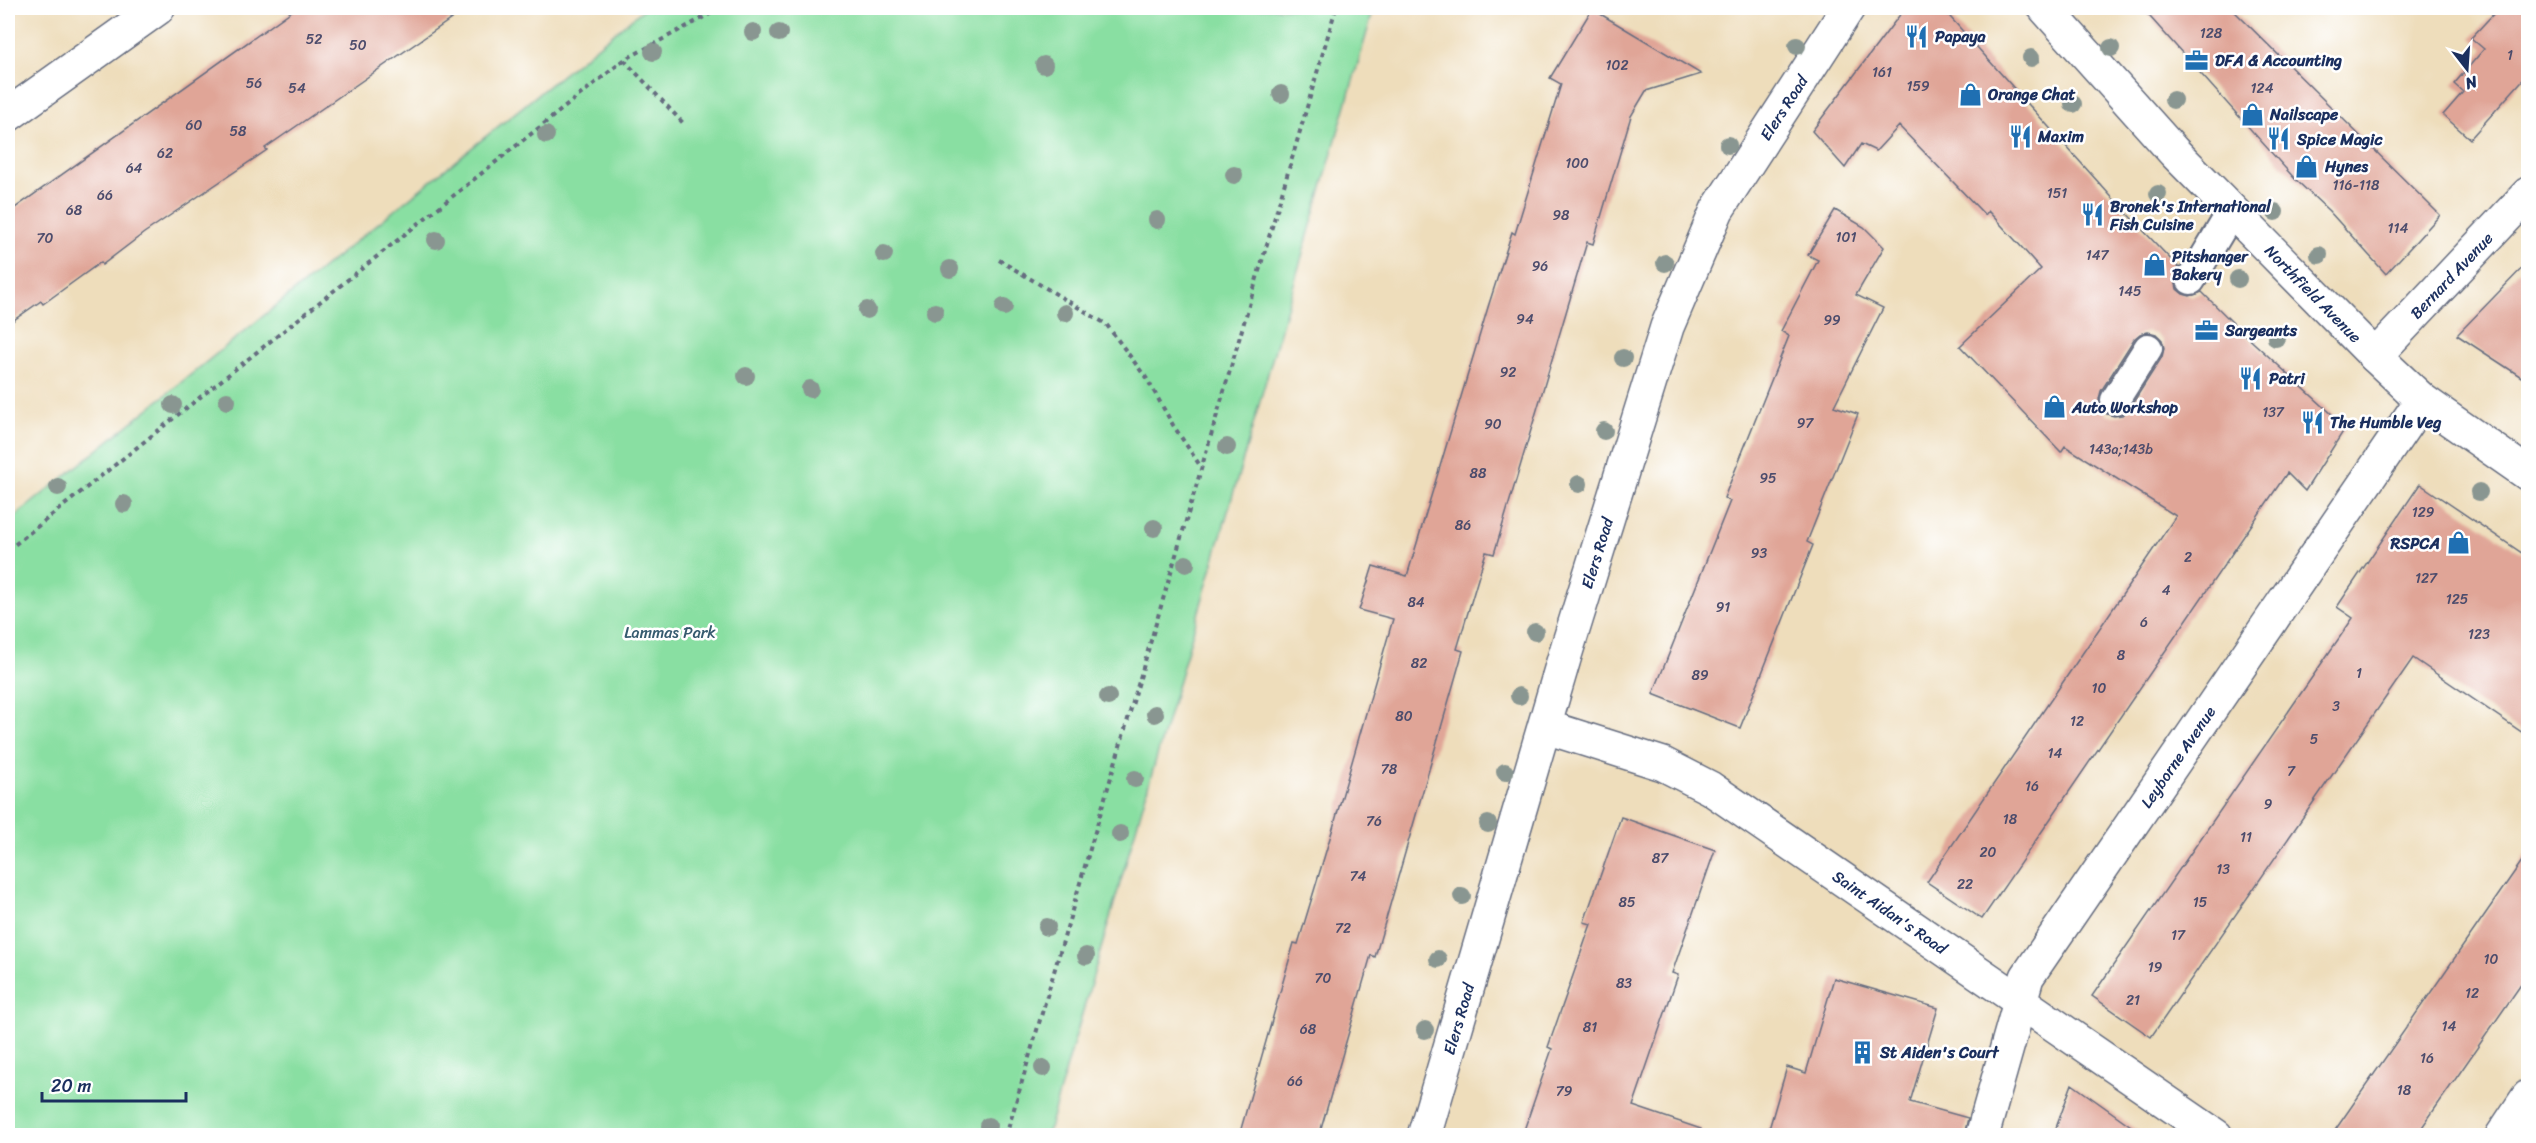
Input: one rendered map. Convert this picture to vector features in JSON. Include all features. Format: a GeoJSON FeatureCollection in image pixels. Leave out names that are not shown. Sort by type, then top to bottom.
{"type":"FeatureCollection","features":[{"type":"Feature","properties":{"kind":"street"},"geometry":{"type":"LineString","coordinates":[[8,115],[158,8]]}},
{"type":"Feature","properties":{"kind":"street","name":"Elers Road"},"geometry":{"type":"LineString","coordinates":[[1424,1136],[1546,727],[1566,652],[1667,327],[1717,210],[1848,8]]}},
{"type":"Feature","properties":{"kind":"street","name":"Northfield Avenue"},"geometry":{"type":"LineString","coordinates":[[2045,8],[2174,152],[2375,356],[2422,400],[2529,474]]}},
{"type":"Feature","properties":{"kind":"street","name":"Bernard Avenue"},"geometry":{"type":"LineString","coordinates":[[2375,356],[2529,194]]}},
{"type":"Feature","properties":{"kind":"street","name":"Leyborne Avenue"},"geometry":{"type":"LineString","coordinates":[[1982,1136],[2027,977],[2422,400]]}},
{"type":"Feature","properties":{"kind":"street","name":"Saint Aidan's Road"},"geometry":{"type":"LineString","coordinates":[[1546,727],[1663,764],[1710,788],[2216,1136]]}},
{"type":"Feature","properties":{"kind":"street"},"geometry":{"type":"LineString","coordinates":[[2502,1136],[2529,1097]]}},
{"type":"Feature","properties":{"kind":"lane"},"geometry":{"type":"LineString","coordinates":[[2191,280],[2232,211]]}},
{"type":"Feature","properties":{"kind":"lane"},"geometry":{"type":"LineString","coordinates":[[2115,400],[2148,348]]}},
{"type":"Feature","properties":{"kind":"path"},"geometry":{"type":"LineString","coordinates":[[8,550],[624,60],[721,8]]}},
{"type":"Feature","properties":{"kind":"path"},"geometry":{"type":"LineString","coordinates":[[1006,1136],[1336,8]]}},
{"type":"Feature","properties":{"kind":"path"},"geometry":{"type":"LineString","coordinates":[[624,60],[683,123]]}},
{"type":"Feature","properties":{"kind":"path"},"geometry":{"type":"LineString","coordinates":[[999,260],[1106,324],[1147,379],[1201,468]]}},
{"type":"Feature","properties":{"kind":"green space","name":"Lammas Park"},"geometry":{"type":"Polygon","coordinates":[[[645,8],[1374,8],[1047,1135],[8,1135],[8,522],[645,8]]]}},
{"type":"Feature","properties":{"kind":"building"},"geometry":{"type":"Polygon","coordinates":[[[296,8],[467,8],[265,148],[267,150],[144,233],[102,265],[101,262],[43,304],[41,301],[8,324],[8,213],[296,8]]]}},
{"type":"Feature","properties":{"kind":"building"},"geometry":{"type":"Polygon","coordinates":[[[1905,8],[1942,8],[2117,203],[2179,268],[2175,279],[2177,289],[2190,296],[2202,292],[2244,334],[2346,427],[2305,491],[2287,473],[1982,919],[1927,882],[2176,516],[2065,446],[2061,452],[1960,346],[2041,269],[1988,211],[1985,215],[1899,126],[1876,151],[1861,144],[1845,168],[1812,131],[1905,8]],[[2148,332],[2134,339],[2101,391],[2100,407],[2107,414],[2122,415],[2129,409],[2162,357],[2164,348],[2162,340],[2156,334],[2148,332]]]}},
{"type":"Feature","properties":{"kind":"building"},"geometry":{"type":"Polygon","coordinates":[[[2142,8],[2231,8],[2440,215],[2386,274],[2329,211],[2295,179],[2142,8]]]}},
{"type":"Feature","properties":{"kind":"building"},"geometry":{"type":"Polygon","coordinates":[[[2499,8],[2529,8],[2529,73],[2470,139],[2443,115],[2463,92],[2454,84],[2484,49],[2471,38],[2499,8]]]}},
{"type":"Feature","properties":{"kind":"building"},"geometry":{"type":"Polygon","coordinates":[[[1592,9],[1701,74],[1646,91],[1631,116],[1593,244],[1587,242],[1494,554],[1486,552],[1457,649],[1463,651],[1375,957],[1371,955],[1319,1136],[1239,1136],[1294,943],[1298,944],[1393,619],[1359,610],[1373,566],[1407,576],[1489,304],[1512,232],[1515,234],[1561,84],[1550,78],[1592,9]]]}},
{"type":"Feature","properties":{"kind":"building"},"geometry":{"type":"Polygon","coordinates":[[[1835,210],[1864,227],[1884,247],[1856,295],[1883,308],[1834,406],[1858,414],[1807,542],[1813,545],[1740,728],[1653,694],[1730,501],[1724,498],[1789,336],[1781,331],[1818,260],[1808,255],[1835,210]]]}},
{"type":"Feature","properties":{"kind":"building"},"geometry":{"type":"Polygon","coordinates":[[[2529,261],[2529,382],[2457,335],[2529,261]]]}},
{"type":"Feature","properties":{"kind":"building"},"geometry":{"type":"Polygon","coordinates":[[[2420,484],[2529,558],[2529,737],[2413,658],[2151,1037],[2092,996],[2353,618],[2337,607],[2420,484]]]}},
{"type":"Feature","properties":{"kind":"building"},"geometry":{"type":"Polygon","coordinates":[[[1621,817],[1715,850],[1672,973],[1678,975],[1633,1106],[1701,1129],[1700,1136],[1522,1136],[1552,1049],[1548,1047],[1591,924],[1584,922],[1621,817]]]}},
{"type":"Feature","properties":{"kind":"building"},"geometry":{"type":"Polygon","coordinates":[[[2529,851],[2529,973],[2416,1136],[2331,1136],[2529,851]]]}},
{"type":"Feature","properties":{"kind":"building","name":"St Aiden's Court"},"geometry":{"type":"Polygon","coordinates":[[[1834,978],[1938,1008],[1910,1102],[1968,1118],[1964,1136],[1767,1136],[1787,1067],[1806,1073],[1834,978]]]}},
{"type":"Feature","properties":{"kind":"building"},"geometry":{"type":"Polygon","coordinates":[[[2072,1084],[2145,1136],[2053,1136],[2072,1084]]]}},
{"type":"Feature","properties":{"kind":"place","name":"Papaya"},"geometry":{"type":"Point","coordinates":[1917,36]}},
{"type":"Feature","properties":{"kind":"place","name":"DFA & Accounting"},"geometry":{"type":"Point","coordinates":[2197,60]}},
{"type":"Feature","properties":{"kind":"place","name":"Orange Chat"},"geometry":{"type":"Point","coordinates":[1970,94]}},
{"type":"Feature","properties":{"kind":"place","name":"Nailscape"},"geometry":{"type":"Point","coordinates":[2252,114]}},
{"type":"Feature","properties":{"kind":"place","name":"Maxim"},"geometry":{"type":"Point","coordinates":[2020,136]}},
{"type":"Feature","properties":{"kind":"place","name":"Spice Magic"},"geometry":{"type":"Point","coordinates":[2279,139]}},
{"type":"Feature","properties":{"kind":"place","name":"Hynes"},"geometry":{"type":"Point","coordinates":[2307,166]}},
{"type":"Feature","properties":{"kind":"place","name":"Bronek's International Fish Cuisine"},"geometry":{"type":"Point","coordinates":[2092,215]}},
{"type":"Feature","properties":{"kind":"place","name":"Pitshanger Bakery"},"geometry":{"type":"Point","coordinates":[2154,265]}},
{"type":"Feature","properties":{"kind":"place","name":"Sargeants"},"geometry":{"type":"Point","coordinates":[2207,330]}},
{"type":"Feature","properties":{"kind":"place","name":"Patri"},"geometry":{"type":"Point","coordinates":[2251,378]}},
{"type":"Feature","properties":{"kind":"place","name":"Auto Workshop"},"geometry":{"type":"Point","coordinates":[2054,407]}},
{"type":"Feature","properties":{"kind":"place","name":"The Humble Veg"},"geometry":{"type":"Point","coordinates":[2312,422]}},
{"type":"Feature","properties":{"kind":"place","name":"RSPCA"},"geometry":{"type":"Point","coordinates":[2458,543]}},
{"type":"Feature","properties":{"kind":"place","name":"St Aiden's Court"},"geometry":{"type":"Point","coordinates":[1862,1052]}}]}
